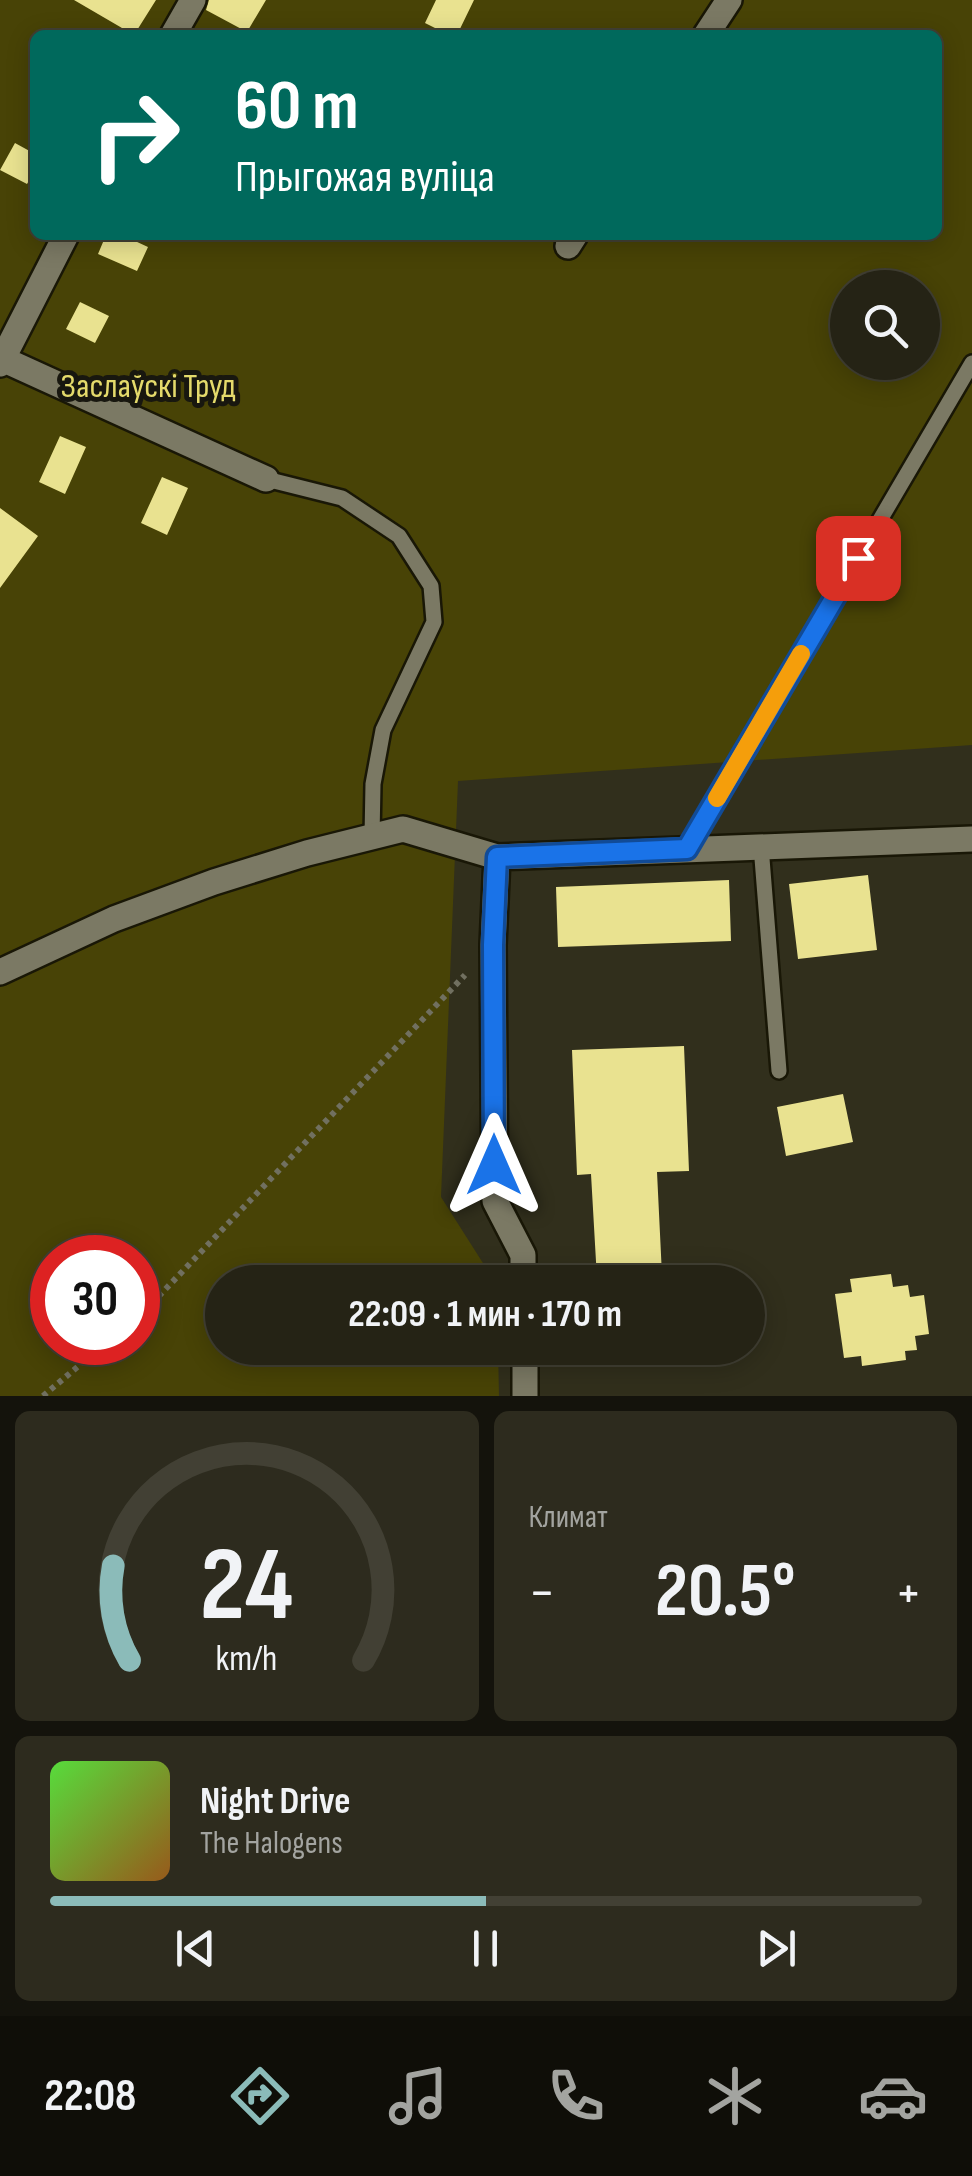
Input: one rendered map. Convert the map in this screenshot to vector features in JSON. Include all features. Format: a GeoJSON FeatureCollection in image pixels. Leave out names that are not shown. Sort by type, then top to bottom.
{"type":"FeatureCollection","features":[{"type":"Feature","properties":{"kind":"street"},"geometry":{"type":"LineString","coordinates":[[176,30],[193,0]]}},
{"type":"Feature","properties":{"kind":"street"},"geometry":{"type":"LineString","coordinates":[[709,30],[729,0]]}},
{"type":"Feature","properties":{"kind":"street"},"geometry":{"type":"LineString","coordinates":[[63,240],[1,360],[266,479]]}},
{"type":"Feature","properties":{"kind":"street"},"geometry":{"type":"LineString","coordinates":[[0,972],[114,919],[214,882],[403,829],[497,857],[972,839]]}},
{"type":"Feature","properties":{"kind":"street"},"geometry":{"type":"LineString","coordinates":[[497,857],[493,945],[495,1201],[523,1255],[523,1265]]}},
{"type":"Feature","properties":{"kind":"street"},"geometry":{"type":"LineString","coordinates":[[524,1365],[525,1396]]}},
{"type":"Feature","properties":{"kind":"lane"},"geometry":{"type":"LineString","coordinates":[[687,849],[972,364]]}},
{"type":"Feature","properties":{"kind":"lane"},"geometry":{"type":"LineString","coordinates":[[266,479],[342,498],[400,536],[430,586],[434,622],[383,730],[373,784],[372,837]]}},
{"type":"Feature","properties":{"kind":"lane"},"geometry":{"type":"LineString","coordinates":[[761,846],[779,1071]]}},
{"type":"Feature","properties":{"kind":"path"},"geometry":{"type":"LineString","coordinates":[[160,1295],[493,945]]}},
{"type":"Feature","properties":{"kind":"path"},"geometry":{"type":"LineString","coordinates":[[43,1396],[80,1365]]}},
{"type":"Feature","properties":{"kind":"green space","name":"Заслаўскі Труд"},"geometry":{"type":"Polygon","coordinates":[[[0,0],[972,0],[972,745],[458,781],[441,1197],[484,1265],[205,1265],[205,1365],[498,1365],[499,1396],[0,1396],[0,0]]]}},
{"type":"Feature","properties":{"kind":"building"},"geometry":{"type":"Polygon","coordinates":[[[74,0],[156,0],[137,30],[125,30],[74,0]]]}},
{"type":"Feature","properties":{"kind":"building"},"geometry":{"type":"Polygon","coordinates":[[[209,0],[266,0],[248,30],[206,10],[209,0]]]}},
{"type":"Feature","properties":{"kind":"building"},"geometry":{"type":"Polygon","coordinates":[[[436,0],[474,0],[459,30],[439,30],[425,23],[436,0]]]}},
{"type":"Feature","properties":{"kind":"building"},"geometry":{"type":"Polygon","coordinates":[[[15,143],[30,151],[27,184],[0,170],[15,143]]]}},
{"type":"Feature","properties":{"kind":"building"},"geometry":{"type":"Polygon","coordinates":[[[104,240],[133,240],[148,247],[137,271],[98,254],[104,240]]]}},
{"type":"Feature","properties":{"kind":"building"},"geometry":{"type":"Polygon","coordinates":[[[80,302],[109,316],[95,343],[66,329],[80,302]]]}},
{"type":"Feature","properties":{"kind":"building"},"geometry":{"type":"Polygon","coordinates":[[[60,436],[86,447],[65,494],[39,482],[60,436]]]}},
{"type":"Feature","properties":{"kind":"building"},"geometry":{"type":"Polygon","coordinates":[[[162,477],[188,488],[167,535],[141,523],[162,477]]]}},
{"type":"Feature","properties":{"kind":"building"},"geometry":{"type":"Polygon","coordinates":[[[0,508],[38,536],[0,588],[0,508]]]}},
{"type":"Feature","properties":{"kind":"building"},"geometry":{"type":"Polygon","coordinates":[[[868,875],[877,950],[798,959],[789,884],[868,875]]]}},
{"type":"Feature","properties":{"kind":"building"},"geometry":{"type":"Polygon","coordinates":[[[729,880],[731,941],[558,947],[556,887],[729,880]]]}},
{"type":"Feature","properties":{"kind":"building"},"geometry":{"type":"Polygon","coordinates":[[[684,1046],[689,1171],[657,1172],[662,1265],[596,1265],[591,1174],[577,1175],[572,1050],[684,1046]]]}},
{"type":"Feature","properties":{"kind":"building"},"geometry":{"type":"Polygon","coordinates":[[[843,1094],[853,1142],[786,1156],[777,1107],[843,1094]]]}},
{"type":"Feature","properties":{"kind":"building"},"geometry":{"type":"Polygon","coordinates":[[[891,1274],[893,1287],[908,1285],[910,1297],[924,1295],[929,1334],[915,1336],[917,1350],[905,1351],[906,1360],[862,1366],[861,1356],[844,1358],[835,1294],[852,1292],[850,1279],[891,1274]]]}},
{"type":"Feature","properties":{"kind":"slow traffic"},"geometry":{"type":"LineString","coordinates":[[717,798],[801,654]]}},
{"type":"Feature","properties":{"kind":"route"},"geometry":{"type":"LineString","coordinates":[[494,1165],[493,945],[497,857],[687,849],[858,558]]}}]}
